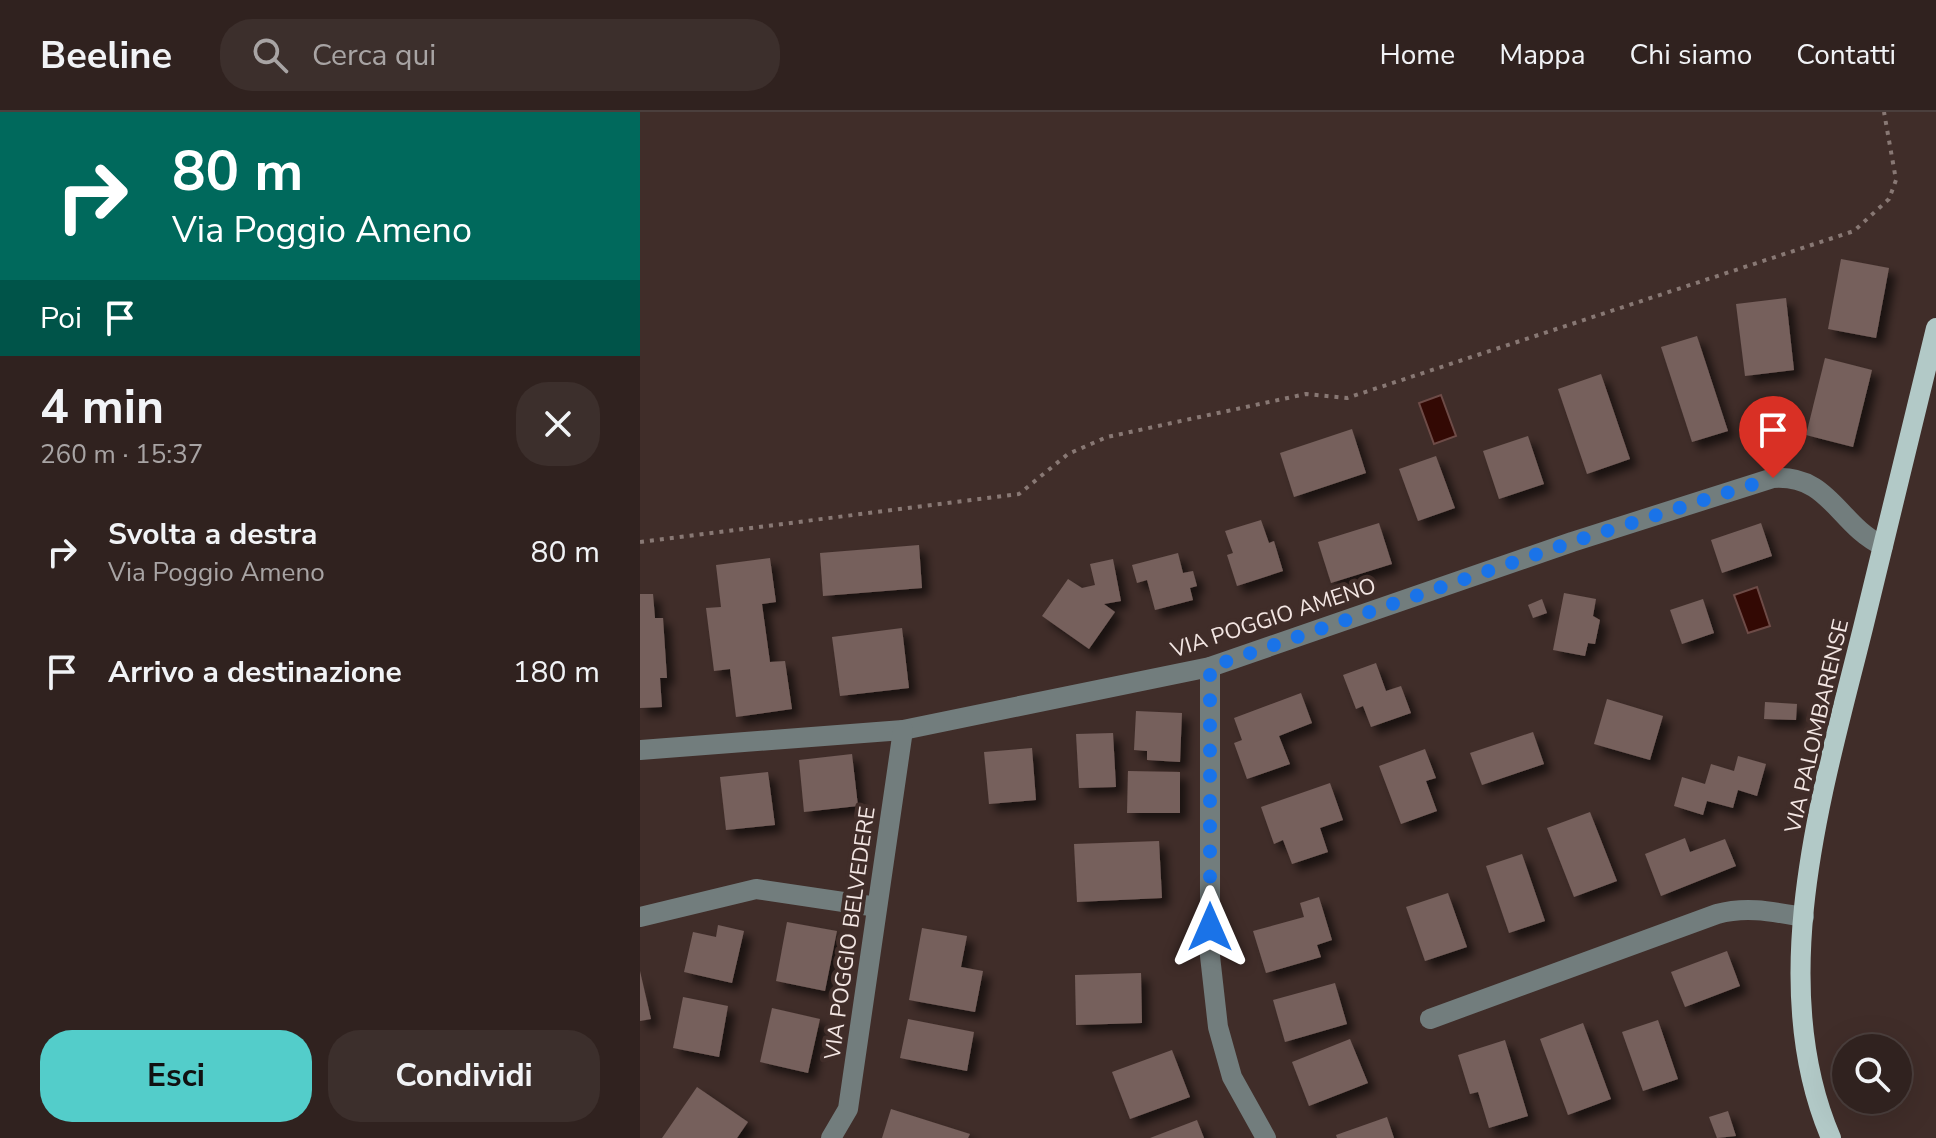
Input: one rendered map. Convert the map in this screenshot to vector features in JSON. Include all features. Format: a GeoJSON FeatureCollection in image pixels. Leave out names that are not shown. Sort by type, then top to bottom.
{"type":"FeatureCollection","features":[{"type":"Feature","properties":{"kind":"main road","name":"VIA PALOMBARENSE"},"geometry":{"type":"LineString","coordinates":[[1831,1138],[1817,1096],[1803,1016],[1801,972],[1804,917],[1829,763],[1936,328]]}},
{"type":"Feature","properties":{"kind":"street","name":"VIA POGGIO AMENO"},"geometry":{"type":"LineString","coordinates":[[640,750],[903,730],[1210,667],[1572,542],[1773,478],[1797,479],[1816,487],[1859,531],[1883,546]]}},
{"type":"Feature","properties":{"kind":"street"},"geometry":{"type":"LineString","coordinates":[[1210,667],[1210,956],[1218,1027],[1232,1077],[1266,1138]]}},
{"type":"Feature","properties":{"kind":"street","name":"VIA POGGIO BELVEDERE"},"geometry":{"type":"LineString","coordinates":[[831,1138],[848,1109],[903,730]]}},
{"type":"Feature","properties":{"kind":"street"},"geometry":{"type":"LineString","coordinates":[[640,917],[756,889],[877,907]]}},
{"type":"Feature","properties":{"kind":"street"},"geometry":{"type":"LineString","coordinates":[[1430,1019],[1735,909],[1804,917]]}},
{"type":"Feature","properties":{"kind":"path"},"geometry":{"type":"LineString","coordinates":[[640,542],[1019,494],[1068,454],[1107,437],[1306,394],[1347,398],[1854,231],[1889,199],[1896,180],[1884,112]]}},
{"type":"Feature","properties":{"kind":"shaded area"},"geometry":{"type":"Polygon","coordinates":[[[1441,395],[1456,436],[1434,444],[1419,403],[1441,395]]]}},
{"type":"Feature","properties":{"kind":"shaded area"},"geometry":{"type":"Polygon","coordinates":[[[1757,587],[1770,626],[1748,633],[1734,595],[1757,587]]]}},
{"type":"Feature","properties":{"kind":"building"},"geometry":{"type":"Polygon","coordinates":[[[1841,259],[1889,268],[1876,338],[1828,329],[1841,259]]]}},
{"type":"Feature","properties":{"kind":"building"},"geometry":{"type":"Polygon","coordinates":[[[1786,298],[1794,370],[1745,376],[1736,304],[1786,298]]]}},
{"type":"Feature","properties":{"kind":"building"},"geometry":{"type":"Polygon","coordinates":[[[1697,336],[1728,431],[1692,442],[1661,347],[1697,336]]]}},
{"type":"Feature","properties":{"kind":"building"},"geometry":{"type":"Polygon","coordinates":[[[1825,358],[1872,370],[1853,447],[1806,435],[1825,358]]]}},
{"type":"Feature","properties":{"kind":"building"},"geometry":{"type":"Polygon","coordinates":[[[1601,374],[1630,459],[1587,474],[1558,389],[1601,374]]]}},
{"type":"Feature","properties":{"kind":"building"},"geometry":{"type":"Polygon","coordinates":[[[1352,429],[1366,473],[1294,497],[1280,453],[1352,429]]]}},
{"type":"Feature","properties":{"kind":"building"},"geometry":{"type":"Polygon","coordinates":[[[1528,436],[1544,484],[1499,499],[1483,451],[1528,436]]]}},
{"type":"Feature","properties":{"kind":"building"},"geometry":{"type":"Polygon","coordinates":[[[1436,456],[1455,508],[1418,521],[1399,469],[1436,456]]]}},
{"type":"Feature","properties":{"kind":"building"},"geometry":{"type":"Polygon","coordinates":[[[1261,520],[1269,543],[1274,541],[1283,571],[1237,586],[1227,555],[1233,553],[1225,531],[1261,520]]]}},
{"type":"Feature","properties":{"kind":"building"},"geometry":{"type":"Polygon","coordinates":[[[1379,523],[1392,564],[1331,583],[1318,542],[1379,523]]]}},
{"type":"Feature","properties":{"kind":"building"},"geometry":{"type":"Polygon","coordinates":[[[1761,523],[1772,556],[1722,573],[1711,540],[1761,523]]]}},
{"type":"Feature","properties":{"kind":"building"},"geometry":{"type":"Polygon","coordinates":[[[919,545],[922,588],[823,596],[820,553],[919,545]]]}},
{"type":"Feature","properties":{"kind":"building"},"geometry":{"type":"Polygon","coordinates":[[[1178,553],[1183,573],[1193,571],[1197,586],[1190,588],[1193,600],[1155,610],[1147,580],[1137,583],[1132,565],[1178,553]]]}},
{"type":"Feature","properties":{"kind":"building"},"geometry":{"type":"Polygon","coordinates":[[[770,558],[776,602],[762,604],[770,662],[785,661],[792,709],[736,717],[730,669],[714,671],[706,608],[721,607],[716,565],[770,558]]]}},
{"type":"Feature","properties":{"kind":"building"},"geometry":{"type":"Polygon","coordinates":[[[1113,559],[1121,601],[1104,604],[1115,612],[1089,649],[1042,616],[1068,579],[1082,588],[1095,585],[1090,564],[1113,559]]]}},
{"type":"Feature","properties":{"kind":"building"},"geometry":{"type":"Polygon","coordinates":[[[1564,593],[1596,599],[1593,616],[1600,620],[1595,644],[1588,643],[1585,656],[1553,650],[1564,593]]]}},
{"type":"Feature","properties":{"kind":"building"},"geometry":{"type":"Polygon","coordinates":[[[640,594],[653,594],[655,618],[663,618],[667,678],[660,678],[662,707],[640,708],[640,594]]]}},
{"type":"Feature","properties":{"kind":"building"},"geometry":{"type":"Polygon","coordinates":[[[1542,599],[1547,613],[1533,618],[1528,605],[1542,599]]]}},
{"type":"Feature","properties":{"kind":"building"},"geometry":{"type":"Polygon","coordinates":[[[1703,599],[1714,633],[1682,644],[1670,610],[1703,599]]]}},
{"type":"Feature","properties":{"kind":"building"},"geometry":{"type":"Polygon","coordinates":[[[902,628],[909,688],[840,696],[832,637],[902,628]]]}},
{"type":"Feature","properties":{"kind":"building"},"geometry":{"type":"Polygon","coordinates":[[[1376,663],[1386,691],[1401,686],[1411,713],[1371,727],[1363,706],[1356,709],[1343,675],[1376,663]]]}},
{"type":"Feature","properties":{"kind":"building"},"geometry":{"type":"Polygon","coordinates":[[[1301,693],[1312,723],[1279,736],[1290,764],[1247,779],[1234,743],[1242,740],[1234,718],[1301,693]]]}},
{"type":"Feature","properties":{"kind":"building"},"geometry":{"type":"Polygon","coordinates":[[[1607,699],[1663,716],[1650,760],[1594,744],[1607,699]]]}},
{"type":"Feature","properties":{"kind":"building"},"geometry":{"type":"Polygon","coordinates":[[[1765,702],[1797,704],[1796,720],[1764,719],[1765,702]]]}},
{"type":"Feature","properties":{"kind":"building"},"geometry":{"type":"Polygon","coordinates":[[[1136,711],[1182,713],[1180,762],[1147,760],[1147,751],[1134,750],[1136,711]]]}},
{"type":"Feature","properties":{"kind":"building"},"geometry":{"type":"Polygon","coordinates":[[[1533,732],[1544,764],[1482,785],[1470,753],[1533,732]]]}},
{"type":"Feature","properties":{"kind":"building"},"geometry":{"type":"Polygon","coordinates":[[[1113,733],[1116,787],[1079,788],[1076,734],[1113,733]]]}},
{"type":"Feature","properties":{"kind":"building"},"geometry":{"type":"Polygon","coordinates":[[[1032,748],[1036,800],[989,804],[984,752],[1032,748]]]}},
{"type":"Feature","properties":{"kind":"building"},"geometry":{"type":"Polygon","coordinates":[[[1425,749],[1436,778],[1426,781],[1437,811],[1401,824],[1379,766],[1425,749]]]}},
{"type":"Feature","properties":{"kind":"building"},"geometry":{"type":"Polygon","coordinates":[[[852,754],[858,806],[804,812],[799,760],[852,754]]]}},
{"type":"Feature","properties":{"kind":"building"},"geometry":{"type":"Polygon","coordinates":[[[1738,756],[1766,764],[1757,796],[1738,790],[1733,808],[1707,801],[1703,815],[1674,806],[1682,777],[1705,784],[1711,764],[1734,771],[1738,756]]]}},
{"type":"Feature","properties":{"kind":"building"},"geometry":{"type":"Polygon","coordinates":[[[1128,771],[1180,772],[1180,813],[1127,813],[1128,771]]]}},
{"type":"Feature","properties":{"kind":"building"},"geometry":{"type":"Polygon","coordinates":[[[768,772],[775,825],[726,830],[720,777],[768,772]]]}},
{"type":"Feature","properties":{"kind":"building"},"geometry":{"type":"Polygon","coordinates":[[[1330,783],[1343,820],[1320,828],[1328,852],[1292,864],[1283,840],[1274,844],[1261,807],[1330,783]]]}},
{"type":"Feature","properties":{"kind":"building"},"geometry":{"type":"Polygon","coordinates":[[[1590,812],[1617,881],[1574,897],[1547,828],[1590,812]]]}},
{"type":"Feature","properties":{"kind":"building"},"geometry":{"type":"Polygon","coordinates":[[[1685,838],[1690,852],[1725,839],[1736,866],[1661,896],[1645,854],[1685,838]]]}},
{"type":"Feature","properties":{"kind":"building"},"geometry":{"type":"Polygon","coordinates":[[[1159,841],[1162,898],[1077,902],[1074,844],[1159,841]]]}},
{"type":"Feature","properties":{"kind":"building"},"geometry":{"type":"Polygon","coordinates":[[[1522,854],[1545,921],[1509,933],[1486,866],[1522,854]]]}},
{"type":"Feature","properties":{"kind":"building"},"geometry":{"type":"Polygon","coordinates":[[[1448,893],[1467,947],[1425,961],[1406,907],[1448,893]]]}},
{"type":"Feature","properties":{"kind":"building"},"geometry":{"type":"Polygon","coordinates":[[[1319,897],[1332,940],[1317,945],[1321,957],[1266,973],[1253,931],[1304,917],[1300,903],[1319,897]]]}},
{"type":"Feature","properties":{"kind":"building"},"geometry":{"type":"Polygon","coordinates":[[[787,922],[837,931],[825,991],[776,981],[787,922]]]}},
{"type":"Feature","properties":{"kind":"building"},"geometry":{"type":"Polygon","coordinates":[[[718,925],[744,931],[732,983],[684,972],[693,932],[716,937],[718,925]]]}},
{"type":"Feature","properties":{"kind":"building"},"geometry":{"type":"Polygon","coordinates":[[[922,928],[967,936],[961,967],[983,971],[975,1012],[909,1000],[922,928]]]}},
{"type":"Feature","properties":{"kind":"building"},"geometry":{"type":"Polygon","coordinates":[[[1727,951],[1740,986],[1685,1007],[1671,972],[1727,951]]]}},
{"type":"Feature","properties":{"kind":"building"},"geometry":{"type":"Polygon","coordinates":[[[640,971],[651,1019],[640,1021],[640,971]]]}},
{"type":"Feature","properties":{"kind":"building"},"geometry":{"type":"Polygon","coordinates":[[[1141,973],[1142,1023],[1076,1025],[1075,975],[1141,973]]]}},
{"type":"Feature","properties":{"kind":"building"},"geometry":{"type":"Polygon","coordinates":[[[1335,983],[1347,1024],[1285,1042],[1273,1000],[1335,983]]]}},
{"type":"Feature","properties":{"kind":"building"},"geometry":{"type":"Polygon","coordinates":[[[683,997],[728,1006],[719,1057],[673,1048],[683,997]]]}},
{"type":"Feature","properties":{"kind":"building"},"geometry":{"type":"Polygon","coordinates":[[[772,1008],[820,1019],[808,1073],[760,1062],[772,1008]]]}},
{"type":"Feature","properties":{"kind":"building"},"geometry":{"type":"Polygon","coordinates":[[[908,1019],[974,1032],[967,1071],[900,1058],[908,1019]]]}},
{"type":"Feature","properties":{"kind":"building"},"geometry":{"type":"Polygon","coordinates":[[[1658,1020],[1678,1079],[1643,1091],[1622,1032],[1658,1020]]]}},
{"type":"Feature","properties":{"kind":"building"},"geometry":{"type":"Polygon","coordinates":[[[1583,1023],[1611,1099],[1568,1115],[1540,1039],[1583,1023]]]}},
{"type":"Feature","properties":{"kind":"building"},"geometry":{"type":"Polygon","coordinates":[[[1350,1039],[1368,1083],[1309,1106],[1292,1062],[1350,1039]]]}},
{"type":"Feature","properties":{"kind":"building"},"geometry":{"type":"Polygon","coordinates":[[[1505,1040],[1528,1116],[1489,1128],[1478,1092],[1470,1094],[1458,1055],[1505,1040]]]}},
{"type":"Feature","properties":{"kind":"building"},"geometry":{"type":"Polygon","coordinates":[[[1172,1050],[1190,1097],[1130,1119],[1112,1072],[1172,1050]]]}},
{"type":"Feature","properties":{"kind":"building"},"geometry":{"type":"Polygon","coordinates":[[[697,1087],[748,1122],[737,1138],[662,1138],[697,1087]]]}},
{"type":"Feature","properties":{"kind":"building"},"geometry":{"type":"Polygon","coordinates":[[[891,1109],[970,1134],[968,1138],[882,1138],[891,1109]]]}},
{"type":"Feature","properties":{"kind":"building"},"geometry":{"type":"Polygon","coordinates":[[[1728,1111],[1736,1136],[1717,1138],[1709,1117],[1728,1111]]]}},
{"type":"Feature","properties":{"kind":"building"},"geometry":{"type":"Polygon","coordinates":[[[1387,1117],[1394,1138],[1337,1138],[1336,1135],[1387,1117]]]}},
{"type":"Feature","properties":{"kind":"building"},"geometry":{"type":"Polygon","coordinates":[[[1197,1120],[1204,1138],[1150,1138],[1197,1120]]]}},
{"type":"Feature","properties":{"kind":"route"},"geometry":{"type":"LineString","coordinates":[[1210,927],[1210,667],[1572,542],[1773,478]]}}]}
